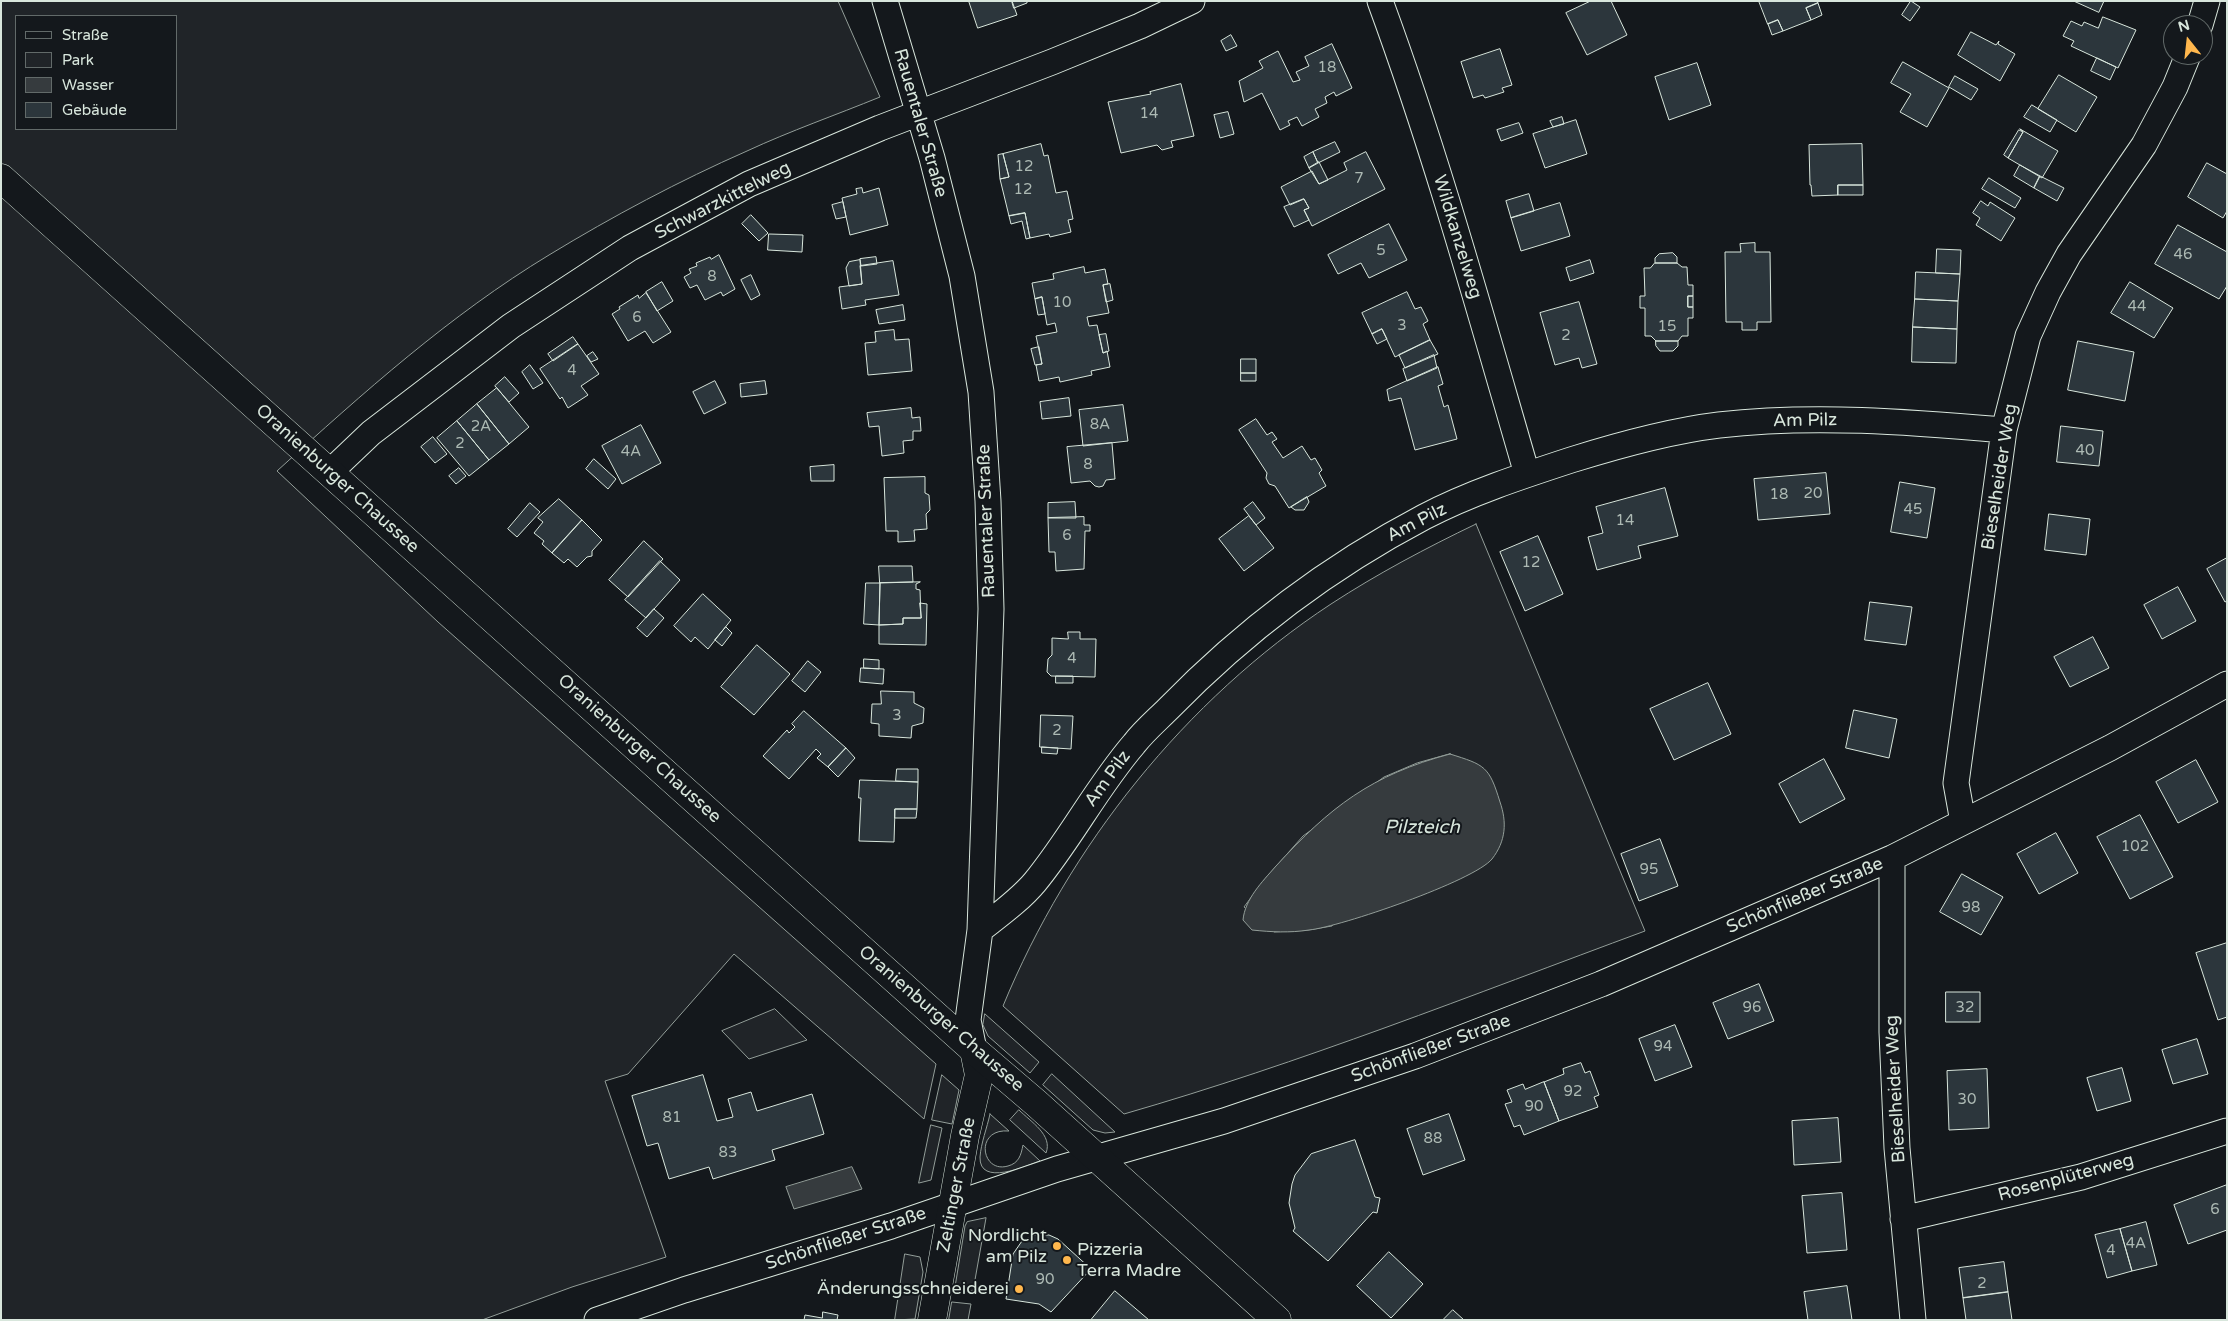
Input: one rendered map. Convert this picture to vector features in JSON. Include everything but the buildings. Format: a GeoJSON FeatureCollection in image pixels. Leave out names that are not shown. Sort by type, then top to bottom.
{"type":"FeatureCollection","features":[{"type":"Feature","properties":{"kind":"main road","name":"Oranienburger Chaussee"},"geometry":{"type":"LineString","coordinates":[[1,178],[974,1050],[1036,1102],[1277,1320]]}},
{"type":"Feature","properties":{"kind":"main road","name":"Zeltinger Straße"},"geometry":{"type":"LineString","coordinates":[[932,1320],[952,1205],[979,1075],[974,1050]]}},
{"type":"Feature","properties":{"kind":"street","name":"Rauentaler Straße"},"geometry":{"type":"LineString","coordinates":[[885,1],[920,114],[962,276],[981,392],[988,501],[991,609],[980,930],[968,1020],[974,1050]]}},
{"type":"Feature","properties":{"kind":"street","name":"Schwarzkittelweg"},"geometry":{"type":"LineString","coordinates":[[330,472],[372,433],[511,326],[630,248],[749,184],[1140,26],[1192,1]]}},
{"type":"Feature","properties":{"kind":"street","name":"Wildkanzelweg"},"geometry":{"type":"LineString","coordinates":[[1380,1],[1404,67],[1453,220],[1528,474]]}},
{"type":"Feature","properties":{"kind":"street"},"geometry":{"type":"LineString","coordinates":[[2203,15],[2207,1]]}},
{"type":"Feature","properties":{"kind":"street","name":"Bieselheider Weg"},"geometry":{"type":"LineString","coordinates":[[1963,822],[1956,783],[2004,430],[2028,336],[2048,292],[2069,254],[2144,145],[2175,88],[2184,65]]}},
{"type":"Feature","properties":{"kind":"street","name":"Am Pilz"},"geometry":{"type":"LineString","coordinates":[[980,930],[1034,883],[1134,744],[1210,666],[1243,637],[1318,580],[1355,556],[1437,511],[1528,474],[1597,452],[1651,438],[1718,425],[1824,419],[1883,421],[2004,430]]}},
{"type":"Feature","properties":{"kind":"street","name":"Schönfließer Straße"},"geometry":{"type":"LineString","coordinates":[[597,1320],[1057,1169],[1216,1123],[1415,1056],[1601,984],[1892,858],[2110,748],[2227,684]]}},
{"type":"Feature","properties":{"kind":"street","name":"Bieselheider Weg"},"geometry":{"type":"LineString","coordinates":[[1892,858],[1892,1032],[1903,1220],[1913,1320]]}},
{"type":"Feature","properties":{"kind":"street","name":"Rosenplüterweg"},"geometry":{"type":"LineString","coordinates":[[1903,1220],[2081,1177],[2227,1131]]}},
{"type":"Feature","properties":{"kind":"green space"},"geometry":{"type":"Polygon","coordinates":[[[1,1],[838,1],[880,97],[780,137],[696,174],[622,213],[549,255],[477,303],[408,356],[277,471],[438,622],[936,1064],[924,1119],[734,954],[628,1074],[605,1081],[666,1257],[572,1287],[482,1320],[1,1320],[1,1]]]}},
{"type":"Feature","properties":{"kind":"green space"},"geometry":{"type":"Polygon","coordinates":[[[1476,524],[1645,931],[1321,1051],[1124,1114],[1003,1006],[1030,947],[1062,889],[1097,834],[1137,781],[1180,731],[1227,685],[1278,642],[1348,593],[1420,552],[1476,524]],[[1450,754],[1417,763],[1384,777],[1303,836],[1264,880],[1244,907],[1274,932],[1308,930],[1332,926],[1450,754]]]}},
{"type":"Feature","properties":{"kind":"green space"},"geometry":{"type":"Polygon","coordinates":[[[775,1009],[807,1040],[749,1059],[722,1031],[775,1009]]]}},
{"type":"Feature","properties":{"kind":"green space"},"geometry":{"type":"Polygon","coordinates":[[[985,1014],[1039,1062],[1030,1073],[988,1036],[983,1025],[985,1014]]]}},
{"type":"Feature","properties":{"kind":"green space"},"geometry":{"type":"Polygon","coordinates":[[[1052,1074],[1115,1132],[1105,1133],[1093,1130],[1043,1085],[1052,1074]]]}},
{"type":"Feature","properties":{"kind":"green space"},"geometry":{"type":"Polygon","coordinates":[[[942,1075],[959,1090],[952,1124],[932,1120],[942,1075]]]}},
{"type":"Feature","properties":{"kind":"green space"},"geometry":{"type":"Polygon","coordinates":[[[1019,1110],[1044,1135],[1047,1146],[1046,1153],[1010,1120],[1019,1110]]]}},
{"type":"Feature","properties":{"kind":"green space"},"geometry":{"type":"Polygon","coordinates":[[[990,1114],[1009,1131],[998,1132],[990,1136],[986,1143],[987,1158],[992,1163],[999,1167],[1012,1165],[1019,1158],[1023,1145],[1040,1161],[1015,1170],[995,1173],[987,1171],[982,1166],[980,1157],[990,1114]]]}},
{"type":"Feature","properties":{"kind":"green space"},"geometry":{"type":"Polygon","coordinates":[[[931,1125],[942,1128],[931,1180],[919,1183],[931,1125]]]}},
{"type":"Feature","properties":{"kind":"green space"},"geometry":{"type":"Polygon","coordinates":[[[986,1218],[973,1291],[955,1287],[965,1226],[967,1222],[986,1218]]]}},
{"type":"Feature","properties":{"kind":"green space"},"geometry":{"type":"Polygon","coordinates":[[[905,1254],[920,1257],[923,1272],[915,1319],[895,1320],[905,1254]]]}},
{"type":"Feature","properties":{"kind":"green space"},"geometry":{"type":"Polygon","coordinates":[[[952,1302],[971,1304],[968,1320],[949,1320],[952,1302]]]}},
{"type":"Feature","properties":{"kind":"water","name":"Pilzteich"},"geometry":{"type":"Polygon","coordinates":[[[1450,754],[1471,761],[1484,769],[1489,774],[1496,790],[1504,817],[1504,831],[1497,852],[1492,859],[1460,879],[1405,902],[1325,927],[1295,932],[1259,931],[1252,930],[1243,920],[1247,905],[1260,885],[1296,845],[1334,810],[1374,783],[1422,762],[1450,754]]]}},
{"type":"Feature","properties":{"kind":"water"},"geometry":{"type":"Polygon","coordinates":[[[852,1167],[862,1189],[794,1209],[786,1187],[852,1167]]]}},
{"type":"Feature","properties":{"kind":"place","name":"Nordlicht am Pilz"},"geometry":{"type":"Point","coordinates":[1057,1246]}},
{"type":"Feature","properties":{"kind":"place","name":"Pizzeria Terra Madre"},"geometry":{"type":"Point","coordinates":[1067,1260]}},
{"type":"Feature","properties":{"kind":"place","name":"Änderungsschneiderei"},"geometry":{"type":"Point","coordinates":[1019,1289]}}]}
